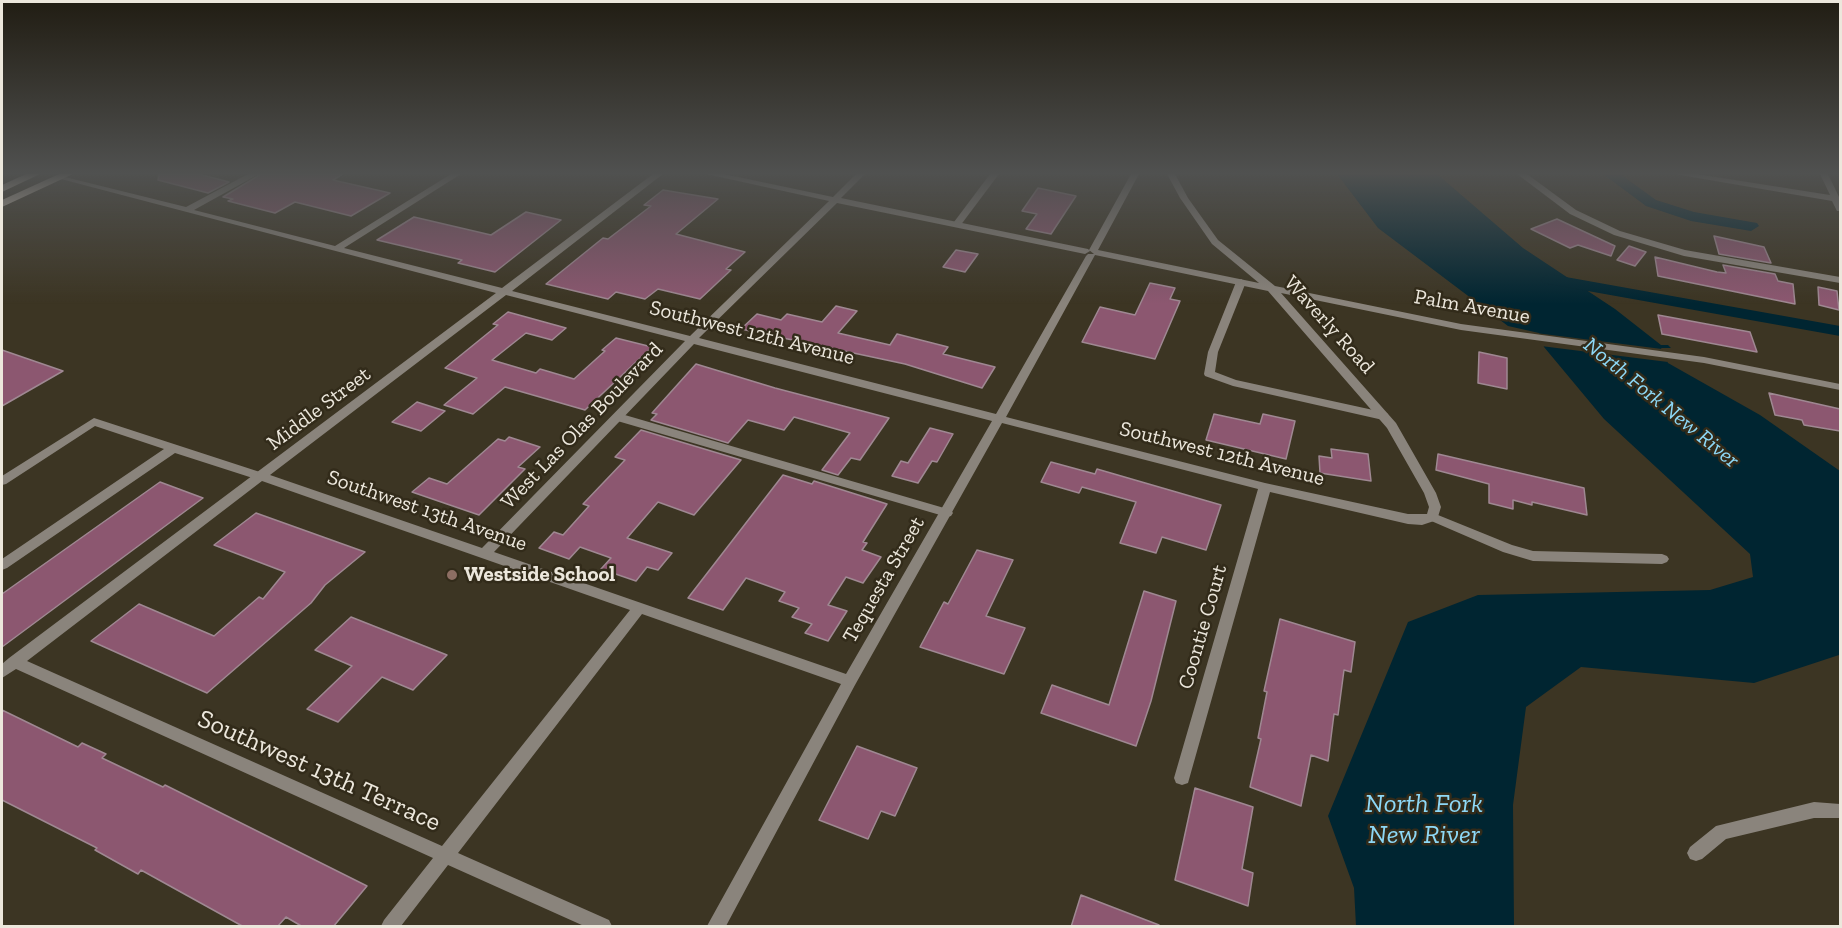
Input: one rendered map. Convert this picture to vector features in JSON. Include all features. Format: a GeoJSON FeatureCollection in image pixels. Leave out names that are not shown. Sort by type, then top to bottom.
{"type":"FeatureCollection","features":[{"type":"Feature","properties":{"kind":"street","name":"Southwest 12th Avenue"},"geometry":{"type":"LineString","coordinates":[[222,217],[1265,487],[1408,519],[1422,520],[1433,516]]}},
{"type":"Feature","properties":{"kind":"street"},"geometry":{"type":"LineString","coordinates":[[339,247],[387,217]]}},
{"type":"Feature","properties":{"kind":"street","name":"Middle Street"},"geometry":{"type":"LineString","coordinates":[[8,667],[602,217]]}},
{"type":"Feature","properties":{"kind":"street","name":"West Las Olas Boulevard"},"geometry":{"type":"LineString","coordinates":[[485,553],[694,338],[818,217]]}},
{"type":"Feature","properties":{"kind":"street","name":"Palm Avenue"},"geometry":{"type":"LineString","coordinates":[[923,217],[1461,327],[1667,356],[1840,387]]}},
{"type":"Feature","properties":{"kind":"street"},"geometry":{"type":"LineString","coordinates":[[957,224],[962,217]]}},
{"type":"Feature","properties":{"kind":"street","name":"Tequesta Street"},"geometry":{"type":"LineString","coordinates":[[716,927],[850,681],[1001,418],[1111,217]]}},
{"type":"Feature","properties":{"kind":"street","name":"Waverly Road"},"geometry":{"type":"LineString","coordinates":[[1198,217],[1215,242],[1271,288],[1399,436],[1430,493],[1435,507],[1433,516]]}},
{"type":"Feature","properties":{"kind":"street"},"geometry":{"type":"LineString","coordinates":[[1584,217],[1617,233],[1684,253],[1840,280]]}},
{"type":"Feature","properties":{"kind":"street"},"geometry":{"type":"LineString","coordinates":[[1241,282],[1213,352],[1209,374],[1233,383],[1383,416]]}},
{"type":"Feature","properties":{"kind":"street"},"geometry":{"type":"LineString","coordinates":[[618,417],[947,513]]}},
{"type":"Feature","properties":{"kind":"street","name":"Southwest 13th Avenue"},"geometry":{"type":"LineString","coordinates":[[2,481],[94,422],[485,553],[850,681]]}},
{"type":"Feature","properties":{"kind":"street"},"geometry":{"type":"LineString","coordinates":[[2,566],[174,448]]}},
{"type":"Feature","properties":{"kind":"street","name":"Coontie Court"},"geometry":{"type":"LineString","coordinates":[[1182,778],[1265,487]]}},
{"type":"Feature","properties":{"kind":"street"},"geometry":{"type":"LineString","coordinates":[[1433,516],[1508,549],[1533,556],[1662,559]]}},
{"type":"Feature","properties":{"kind":"street"},"geometry":{"type":"LineString","coordinates":[[390,927],[640,607]]}},
{"type":"Feature","properties":{"kind":"street","name":"Southwest 13th Terrace"},"geometry":{"type":"LineString","coordinates":[[8,667],[603,927]]}},
{"type":"Feature","properties":{"kind":"street"},"geometry":{"type":"LineString","coordinates":[[1696,853],[1722,832],[1814,810],[1840,811]]}},
{"type":"Feature","properties":{"kind":"water","name":"North Fork New River"},"geometry":{"type":"Polygon","coordinates":[[[1370,217],[1487,217],[1523,248],[1615,309],[1661,345],[1668,345],[1671,348],[1661,348],[1668,363],[1760,415],[1840,471],[1839,655],[1754,683],[1581,667],[1526,707],[1513,805],[1514,926],[1356,926],[1354,888],[1328,816],[1408,622],[1478,595],[1710,590],[1753,577],[1750,554],[1604,419],[1544,347],[1539,333],[1508,326],[1378,228],[1370,217]]]}},
{"type":"Feature","properties":{"kind":"pier"},"geometry":{"type":"Polygon","coordinates":[[[1536,333],[1662,349],[1668,362],[1541,346],[1536,333]]]}},
{"type":"Feature","properties":{"kind":"building"},"geometry":{"type":"Polygon","coordinates":[[[414,217],[491,235],[518,217],[549,217],[561,220],[495,272],[458,263],[462,260],[377,240],[414,217]]]}},
{"type":"Feature","properties":{"kind":"building"},"geometry":{"type":"Polygon","coordinates":[[[636,217],[696,217],[676,234],[745,252],[726,269],[731,270],[700,299],[658,289],[645,299],[616,292],[608,299],[546,284],[603,238],[608,239],[636,217]]]}},
{"type":"Feature","properties":{"kind":"building"},"geometry":{"type":"Polygon","coordinates":[[[1035,217],[1062,217],[1051,234],[1026,229],[1035,217]]]}},
{"type":"Feature","properties":{"kind":"building"},"geometry":{"type":"Polygon","coordinates":[[[1557,219],[1615,246],[1611,256],[1578,245],[1570,248],[1531,229],[1557,219]]]}},
{"type":"Feature","properties":{"kind":"building"},"geometry":{"type":"Polygon","coordinates":[[[1714,236],[1764,247],[1771,263],[1719,254],[1714,236]]]}},
{"type":"Feature","properties":{"kind":"building"},"geometry":{"type":"Polygon","coordinates":[[[1629,246],[1646,252],[1635,266],[1617,260],[1629,246]]]}},
{"type":"Feature","properties":{"kind":"building"},"geometry":{"type":"Polygon","coordinates":[[[956,250],[978,254],[965,272],[943,267],[956,250]]]}},
{"type":"Feature","properties":{"kind":"building"},"geometry":{"type":"Polygon","coordinates":[[[1655,257],[1717,272],[1726,273],[1723,265],[1775,274],[1778,281],[1793,284],[1795,304],[1658,276],[1655,257]]]}},
{"type":"Feature","properties":{"kind":"building"},"geometry":{"type":"Polygon","coordinates":[[[1150,283],[1175,288],[1170,299],[1180,301],[1155,359],[1082,342],[1100,307],[1135,315],[1150,283]]]}},
{"type":"Feature","properties":{"kind":"building"},"geometry":{"type":"Polygon","coordinates":[[[1818,287],[1837,291],[1839,310],[1819,305],[1818,287]]]}},
{"type":"Feature","properties":{"kind":"building"},"geometry":{"type":"Polygon","coordinates":[[[836,306],[857,311],[838,333],[890,345],[897,334],[948,347],[943,354],[995,367],[982,388],[905,364],[741,329],[757,314],[781,320],[787,314],[822,322],[836,306]]]}},
{"type":"Feature","properties":{"kind":"building"},"geometry":{"type":"Polygon","coordinates":[[[508,312],[566,328],[552,340],[526,333],[492,360],[536,373],[540,369],[574,379],[616,338],[652,347],[585,410],[505,387],[473,414],[444,405],[477,378],[445,368],[498,325],[493,324],[508,312]]]}},
{"type":"Feature","properties":{"kind":"building"},"geometry":{"type":"Polygon","coordinates":[[[1658,315],[1750,332],[1757,352],[1662,334],[1658,315]]]}},
{"type":"Feature","properties":{"kind":"building"},"geometry":{"type":"Polygon","coordinates":[[[2,350],[63,371],[2,406],[2,350]]]}},
{"type":"Feature","properties":{"kind":"building"},"geometry":{"type":"Polygon","coordinates":[[[1479,352],[1507,358],[1507,389],[1478,383],[1479,352]]]}},
{"type":"Feature","properties":{"kind":"building"},"geometry":{"type":"Polygon","coordinates":[[[696,364],[775,388],[889,418],[860,460],[851,458],[838,475],[822,470],[850,433],[794,417],[784,430],[748,420],[728,443],[651,420],[657,414],[652,413],[696,364]]]}},
{"type":"Feature","properties":{"kind":"building"},"geometry":{"type":"Polygon","coordinates":[[[1769,393],[1840,409],[1840,431],[1804,425],[1802,420],[1775,415],[1769,393]]]}},
{"type":"Feature","properties":{"kind":"building"},"geometry":{"type":"Polygon","coordinates":[[[417,402],[445,411],[421,431],[392,422],[417,402]]]}},
{"type":"Feature","properties":{"kind":"building"},"geometry":{"type":"Polygon","coordinates":[[[1214,414],[1260,424],[1263,414],[1295,421],[1286,459],[1206,440],[1214,414]]]}},
{"type":"Feature","properties":{"kind":"building"},"geometry":{"type":"Polygon","coordinates":[[[930,428],[953,434],[937,462],[932,461],[918,483],[892,476],[901,461],[908,463],[930,428]]]}},
{"type":"Feature","properties":{"kind":"building"},"geometry":{"type":"Polygon","coordinates":[[[641,430],[741,460],[694,515],[658,502],[627,538],[672,553],[658,570],[647,567],[636,581],[601,569],[611,558],[580,547],[569,559],[539,548],[554,532],[563,535],[589,506],[583,504],[625,460],[615,457],[641,430]]]}},
{"type":"Feature","properties":{"kind":"building"},"geometry":{"type":"Polygon","coordinates":[[[509,437],[540,447],[518,467],[525,469],[479,515],[412,492],[429,478],[447,484],[498,439],[505,441],[509,437]]]}},
{"type":"Feature","properties":{"kind":"building"},"geometry":{"type":"Polygon","coordinates":[[[1331,449],[1368,454],[1371,481],[1320,473],[1319,456],[1332,458],[1331,449]]]}},
{"type":"Feature","properties":{"kind":"building"},"geometry":{"type":"Polygon","coordinates":[[[1438,454],[1584,488],[1587,515],[1532,502],[1532,505],[1513,500],[1513,509],[1489,503],[1489,484],[1436,470],[1438,454]]]}},
{"type":"Feature","properties":{"kind":"building"},"geometry":{"type":"Polygon","coordinates":[[[1051,462],[1095,474],[1097,469],[1221,505],[1206,550],[1162,537],[1156,553],[1120,543],[1136,502],[1082,487],[1079,493],[1041,482],[1051,462]]]}},
{"type":"Feature","properties":{"kind":"building"},"geometry":{"type":"Polygon","coordinates":[[[783,475],[812,484],[814,481],[887,504],[863,542],[867,543],[862,550],[881,557],[863,583],[846,577],[828,605],[847,611],[828,641],[805,633],[812,624],[792,617],[799,608],[779,601],[785,592],[746,578],[723,610],[688,598],[783,475]]]}},
{"type":"Feature","properties":{"kind":"building"},"geometry":{"type":"Polygon","coordinates":[[[160,482],[203,498],[2,647],[2,594],[160,482]]]}},
{"type":"Feature","properties":{"kind":"building"},"geometry":{"type":"Polygon","coordinates":[[[256,513],[365,552],[325,585],[311,603],[207,693],[91,641],[139,604],[214,636],[259,597],[263,599],[285,572],[214,545],[256,513]]]}},
{"type":"Feature","properties":{"kind":"building"},"geometry":{"type":"Polygon","coordinates":[[[977,550],[1013,560],[986,616],[1025,628],[1004,674],[920,647],[944,602],[948,604],[977,550]]]}},
{"type":"Feature","properties":{"kind":"building"},"geometry":{"type":"Polygon","coordinates":[[[1144,591],[1176,601],[1151,701],[1136,746],[1041,713],[1052,685],[1109,705],[1144,591]]]}},
{"type":"Feature","properties":{"kind":"building"},"geometry":{"type":"Polygon","coordinates":[[[351,617],[447,655],[413,690],[382,677],[338,722],[307,709],[352,666],[315,650],[351,617]]]}},
{"type":"Feature","properties":{"kind":"building"},"geometry":{"type":"Polygon","coordinates":[[[1280,619],[1355,642],[1351,672],[1344,670],[1338,715],[1334,714],[1328,761],[1311,755],[1301,806],[1250,787],[1261,739],[1258,738],[1267,692],[1264,691],[1280,619]]]}},
{"type":"Feature","properties":{"kind":"building"},"geometry":{"type":"Polygon","coordinates":[[[2,710],[78,747],[82,743],[106,754],[102,758],[163,787],[165,785],[367,886],[333,927],[303,927],[286,917],[277,927],[244,927],[141,870],[138,874],[95,850],[97,848],[2,800],[2,710]]]}},
{"type":"Feature","properties":{"kind":"building"},"geometry":{"type":"Polygon","coordinates":[[[857,746],[917,768],[895,816],[881,811],[868,839],[819,820],[857,746]]]}},
{"type":"Feature","properties":{"kind":"building"},"geometry":{"type":"Polygon","coordinates":[[[1195,788],[1253,807],[1242,869],[1253,873],[1248,906],[1175,880],[1195,788]]]}},
{"type":"Feature","properties":{"kind":"building"},"geometry":{"type":"Polygon","coordinates":[[[1081,895],[1159,925],[1159,927],[1071,927],[1081,895]]]}},
{"type":"Feature","properties":{"kind":"waterway"},"geometry":{"type":"LineString","coordinates":[[1699,217],[1751,226]]}},
{"type":"Feature","properties":{"kind":"waterway"},"geometry":{"type":"LineString","coordinates":[[1549,279],[1840,331]]}},
{"type":"Feature","properties":{"kind":"place","name":"Westside School"},"geometry":{"type":"Point","coordinates":[452,575]}}]}
